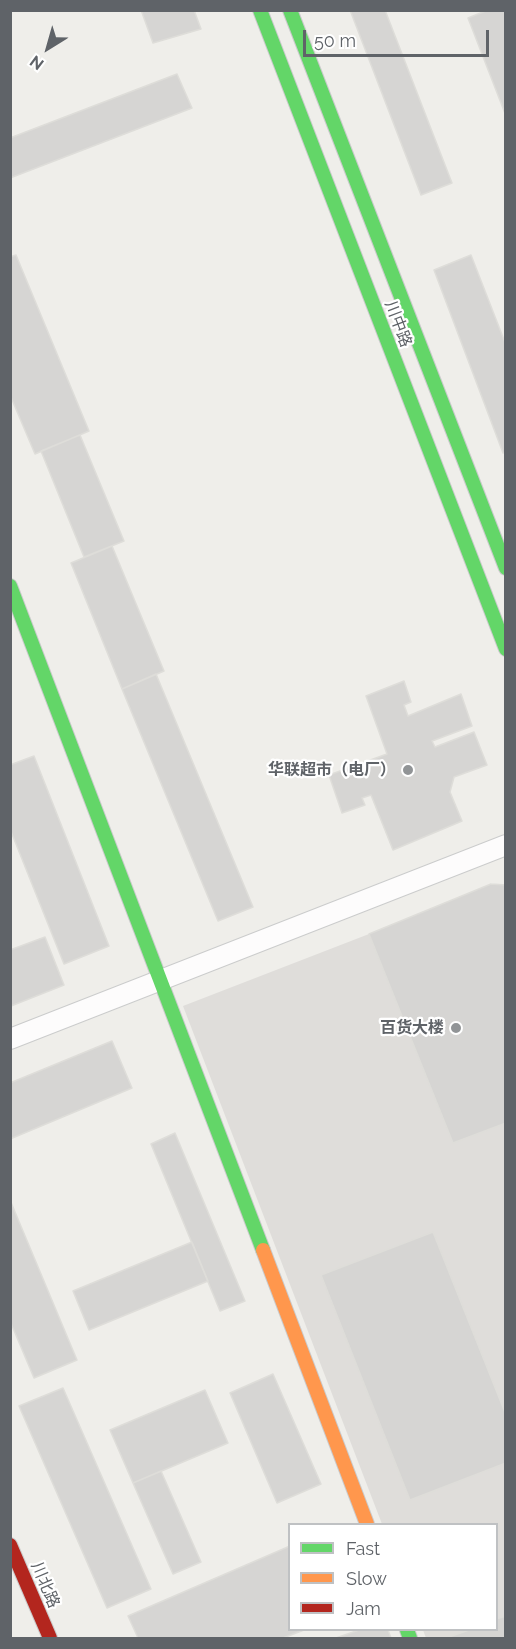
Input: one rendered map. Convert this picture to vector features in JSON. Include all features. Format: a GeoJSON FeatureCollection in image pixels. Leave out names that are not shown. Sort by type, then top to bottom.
{"type":"FeatureCollection","features":[{"type":"Feature","properties":{"kind":"street","name":"川中路"},"geometry":{"type":"LineString","coordinates":[[260,10],[506,649]]}},
{"type":"Feature","properties":{"kind":"street","name":"川中路"},"geometry":{"type":"LineString","coordinates":[[290,10],[506,568]]}},
{"type":"Feature","properties":{"kind":"street"},"geometry":{"type":"LineString","coordinates":[[10,586],[367,1523]]}},
{"type":"Feature","properties":{"kind":"street"},"geometry":{"type":"LineString","coordinates":[[10,1039],[506,845]]}},
{"type":"Feature","properties":{"kind":"street","name":"川北路"},"geometry":{"type":"LineString","coordinates":[[10,1545],[50,1638]]}},
{"type":"Feature","properties":{"kind":"shaded area"},"geometry":{"type":"Polygon","coordinates":[[[369,934],[505,1123],[505,1638],[426,1638],[423,1631],[498,1631],[498,1523],[382,1523],[183,1006],[369,934]]]}},
{"type":"Feature","properties":{"kind":"building"},"geometry":{"type":"Polygon","coordinates":[[[141,10],[194,10],[201,29],[153,43],[141,10]]]}},
{"type":"Feature","properties":{"kind":"building"},"geometry":{"type":"Polygon","coordinates":[[[350,10],[385,10],[452,183],[421,195],[350,10]]]}},
{"type":"Feature","properties":{"kind":"building"},"geometry":{"type":"Polygon","coordinates":[[[488,10],[506,11],[506,116],[468,18],[488,10]]]}},
{"type":"Feature","properties":{"kind":"building"},"geometry":{"type":"Polygon","coordinates":[[[177,74],[192,108],[10,178],[10,138],[177,74]]]}},
{"type":"Feature","properties":{"kind":"building"},"geometry":{"type":"Polygon","coordinates":[[[16,255],[89,431],[35,454],[10,395],[10,257],[16,255]]]}},
{"type":"Feature","properties":{"kind":"building"},"geometry":{"type":"Polygon","coordinates":[[[471,255],[506,345],[506,452],[503,453],[434,270],[471,255]]]}},
{"type":"Feature","properties":{"kind":"building"},"geometry":{"type":"Polygon","coordinates":[[[80,435],[124,541],[84,557],[41,451],[80,435]]]}},
{"type":"Feature","properties":{"kind":"building"},"geometry":{"type":"Polygon","coordinates":[[[112,546],[164,671],[122,689],[71,563],[112,546]]]}},
{"type":"Feature","properties":{"kind":"building"},"geometry":{"type":"Polygon","coordinates":[[[156,674],[253,907],[218,921],[122,689],[156,674]]]}},
{"type":"Feature","properties":{"kind":"building","name":"华联超市（电厂）"},"geometry":{"type":"Polygon","coordinates":[[[404,681],[411,702],[404,705],[408,716],[461,694],[472,726],[432,741],[435,747],[474,732],[487,765],[454,777],[450,792],[462,821],[393,850],[371,795],[362,798],[365,805],[342,813],[329,775],[387,754],[366,696],[404,681]]]}},
{"type":"Feature","properties":{"kind":"building"},"geometry":{"type":"Polygon","coordinates":[[[34,756],[109,946],[64,964],[10,829],[10,765],[34,756]]]}},
{"type":"Feature","properties":{"kind":"building","name":"百货大楼"},"geometry":{"type":"Polygon","coordinates":[[[491,884],[506,885],[506,1123],[453,1143],[369,934],[491,884]]]}},
{"type":"Feature","properties":{"kind":"building"},"geometry":{"type":"Polygon","coordinates":[[[45,937],[64,985],[11,1006],[10,950],[45,937]]]}},
{"type":"Feature","properties":{"kind":"building"},"geometry":{"type":"Polygon","coordinates":[[[112,1041],[132,1088],[10,1139],[10,1083],[112,1041]]]}},
{"type":"Feature","properties":{"kind":"building"},"geometry":{"type":"Polygon","coordinates":[[[175,1133],[245,1301],[220,1311],[151,1144],[175,1133]]]}},
{"type":"Feature","properties":{"kind":"building"},"geometry":{"type":"Polygon","coordinates":[[[10,1200],[77,1360],[34,1378],[10,1321],[10,1200]]]}},
{"type":"Feature","properties":{"kind":"building"},"geometry":{"type":"Polygon","coordinates":[[[433,1232],[506,1415],[506,1463],[410,1500],[321,1275],[433,1232]]]}},
{"type":"Feature","properties":{"kind":"building"},"geometry":{"type":"Polygon","coordinates":[[[192,1242],[208,1281],[89,1330],[73,1291],[192,1242]]]}},
{"type":"Feature","properties":{"kind":"building"},"geometry":{"type":"Polygon","coordinates":[[[273,1374],[321,1484],[277,1503],[230,1393],[273,1374]]]}},
{"type":"Feature","properties":{"kind":"building"},"geometry":{"type":"Polygon","coordinates":[[[63,1388],[151,1589],[107,1608],[19,1406],[63,1388]]]}},
{"type":"Feature","properties":{"kind":"building"},"geometry":{"type":"Polygon","coordinates":[[[205,1390],[228,1443],[133,1483],[110,1430],[205,1390]]]}},
{"type":"Feature","properties":{"kind":"building"},"geometry":{"type":"Polygon","coordinates":[[[161,1471],[201,1562],[173,1574],[133,1483],[161,1471]]]}},
{"type":"Feature","properties":{"kind":"building"},"geometry":{"type":"Polygon","coordinates":[[[288,1547],[288,1631],[301,1631],[283,1638],[138,1638],[128,1616],[288,1547]]]}},
{"type":"Feature","properties":{"kind":"building"},"geometry":{"type":"Polygon","coordinates":[[[506,1616],[506,1638],[446,1638],[466,1631],[498,1631],[498,1618],[506,1616]]]}},
{"type":"Feature","properties":{"kind":"building"},"geometry":{"type":"Polygon","coordinates":[[[356,1631],[388,1631],[391,1638],[336,1638],[356,1631]]]}},
{"type":"Feature","properties":{"kind":"traffic: fast"},"geometry":{"type":"LineString","coordinates":[[260,10],[506,649]]}},
{"type":"Feature","properties":{"kind":"traffic: fast"},"geometry":{"type":"LineString","coordinates":[[290,10],[506,568]]}},
{"type":"Feature","properties":{"kind":"traffic: fast"},"geometry":{"type":"LineString","coordinates":[[10,586],[263,1250]]}},
{"type":"Feature","properties":{"kind":"traffic: fast"},"geometry":{"type":"LineString","coordinates":[[407,1631],[410,1638]]}},
{"type":"Feature","properties":{"kind":"traffic: slow"},"geometry":{"type":"LineString","coordinates":[[263,1250],[367,1523]]}},
{"type":"Feature","properties":{"kind":"traffic: jam"},"geometry":{"type":"LineString","coordinates":[[10,1545],[50,1638]]}},
{"type":"Feature","properties":{"kind":"place","name":"华联超市（电厂）"},"geometry":{"type":"Point","coordinates":[408,770]}},
{"type":"Feature","properties":{"kind":"place","name":"百货大楼"},"geometry":{"type":"Point","coordinates":[456,1028]}}]}
